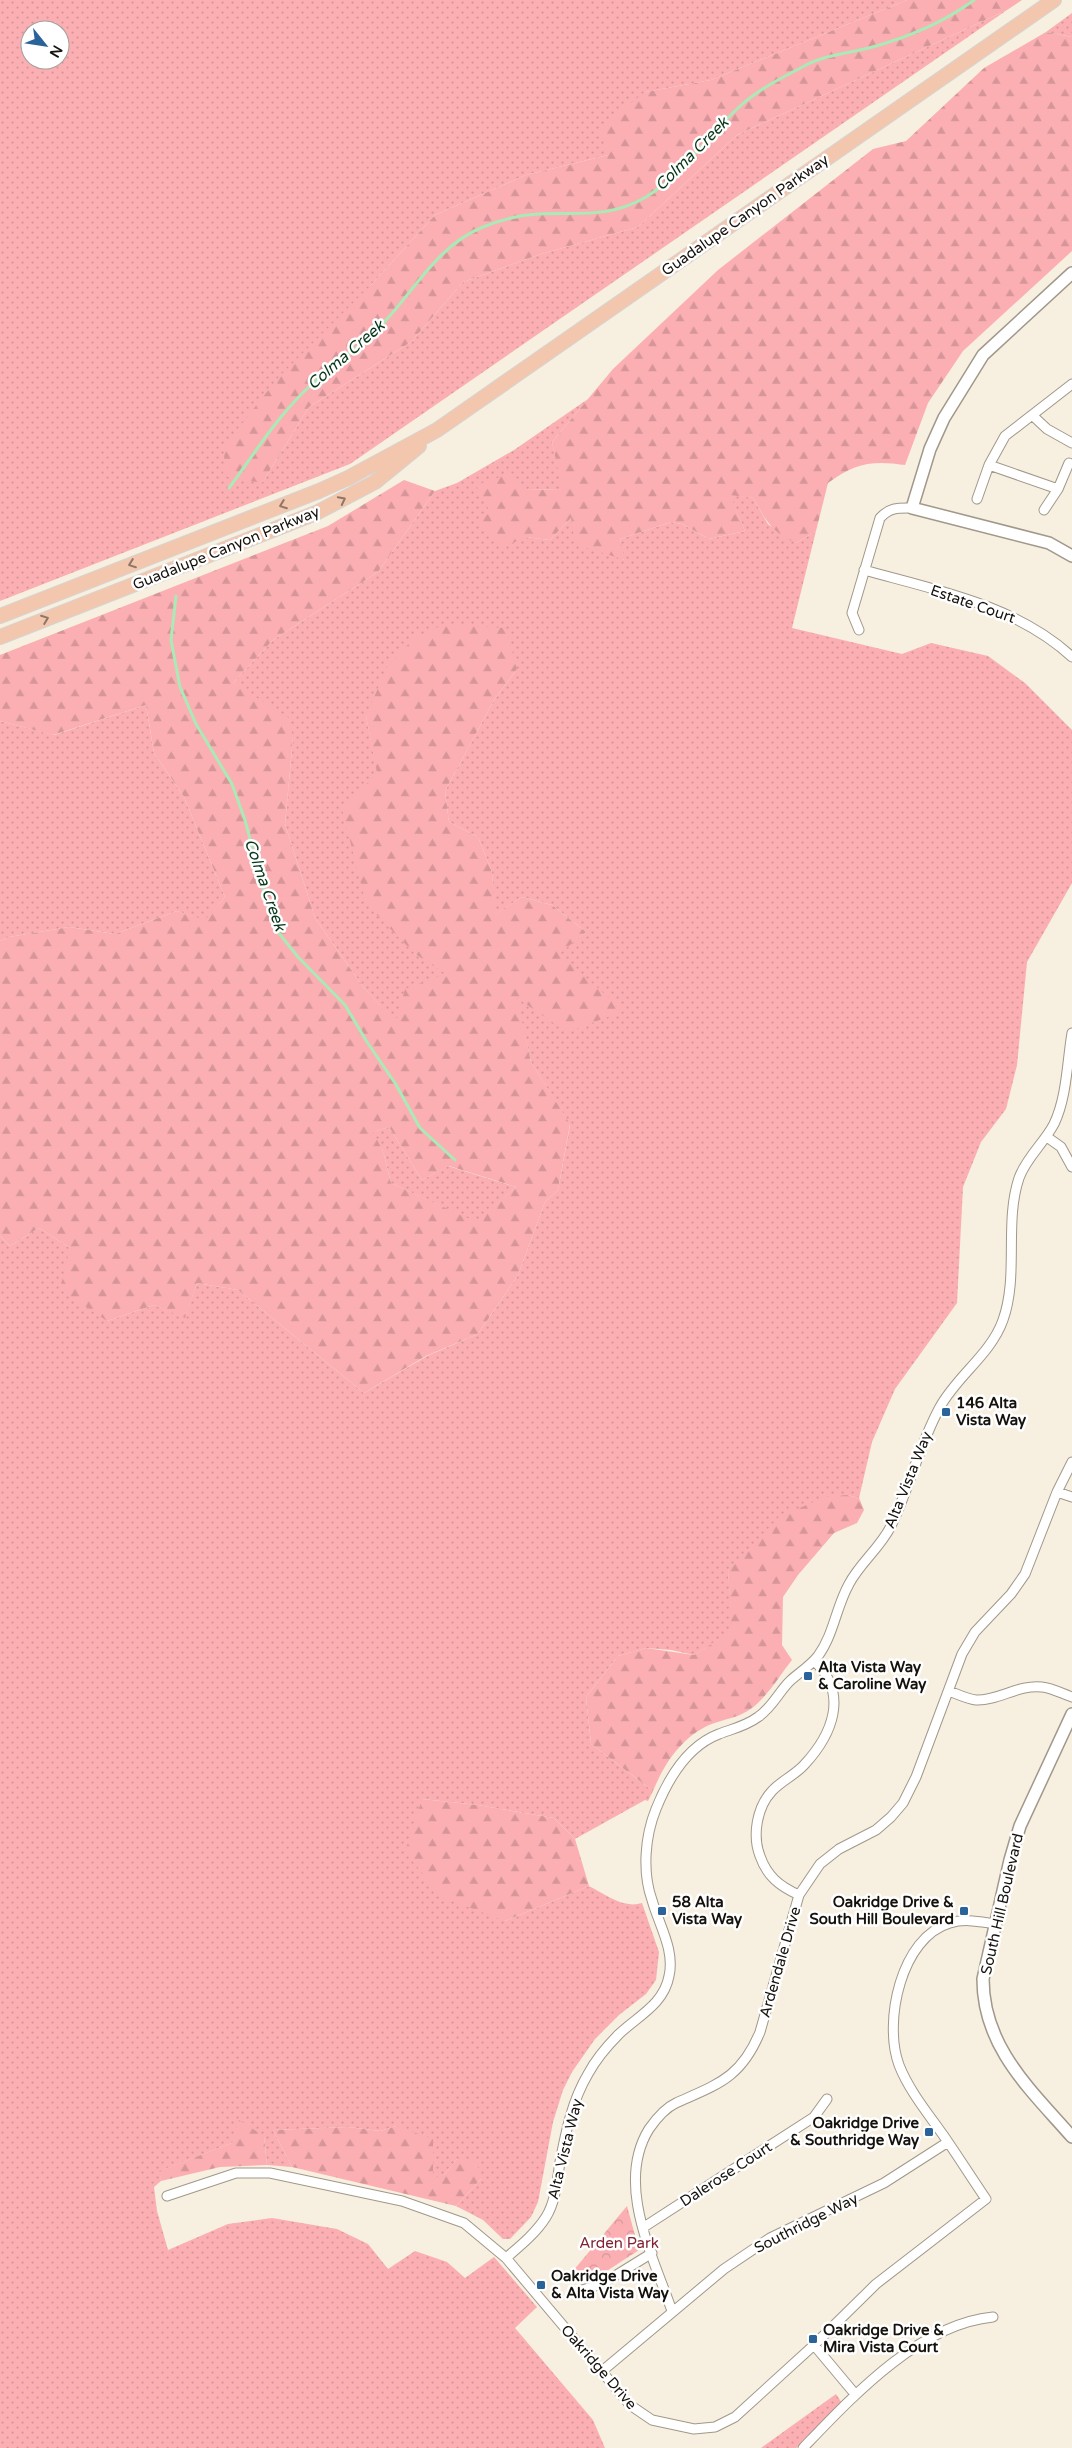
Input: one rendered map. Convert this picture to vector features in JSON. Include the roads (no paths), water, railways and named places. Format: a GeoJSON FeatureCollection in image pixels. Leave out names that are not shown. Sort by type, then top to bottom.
{"type":"FeatureCollection","features":[{"type":"Feature","properties":{"kind":"main road","name":"Guadalupe Canyon Parkway"},"geometry":{"type":"LineString","coordinates":[[0,616],[319,491],[348,478],[437,430],[1054,0]]}},
{"type":"Feature","properties":{"kind":"main road","name":"Guadalupe Canyon Parkway"},"geometry":{"type":"LineString","coordinates":[[0,637],[336,504],[392,470],[437,430]]}},
{"type":"Feature","properties":{"kind":"street"},"geometry":{"type":"LineString","coordinates":[[912,508],[930,448],[944,418],[983,356],[1072,273]]}},
{"type":"Feature","properties":{"kind":"street"},"geometry":{"type":"LineString","coordinates":[[977,499],[989,465],[1005,436],[1072,384]]}},
{"type":"Feature","properties":{"kind":"street"},"geometry":{"type":"LineString","coordinates":[[1032,415],[1047,429],[1072,443]]}},
{"type":"Feature","properties":{"kind":"street"},"geometry":{"type":"LineString","coordinates":[[1044,510],[1058,489],[1069,463]]}},
{"type":"Feature","properties":{"kind":"street"},"geometry":{"type":"LineString","coordinates":[[989,465],[1058,489]]}},
{"type":"Feature","properties":{"kind":"street"},"geometry":{"type":"LineString","coordinates":[[860,630],[852,613],[880,518],[886,511],[895,508],[912,508],[1049,543],[1072,556]]}},
{"type":"Feature","properties":{"kind":"street","name":"Estate Court"},"geometry":{"type":"LineString","coordinates":[[864,570],[971,600],[1021,620],[1072,657]]}},
{"type":"Feature","properties":{"kind":"street","name":"Alta Vista Way"},"geometry":{"type":"LineString","coordinates":[[506,2258],[528,2238],[547,2216],[556,2187],[569,2118],[588,2073],[619,2034],[654,2005],[667,1986],[671,1962],[668,1946],[650,1896],[647,1853],[649,1829],[666,1788],[678,1768],[691,1752],[716,1735],[740,1727],[759,1717],[793,1678],[814,1661],[826,1645],[847,1587],[858,1568],[877,1548],[890,1526],[929,1427],[943,1401],[991,1342],[1002,1323],[1008,1305],[1019,1176],[1047,1137],[1056,1119],[1061,1101],[1072,1033]]}},
{"type":"Feature","properties":{"kind":"street"},"geometry":{"type":"LineString","coordinates":[[1047,1137],[1061,1147],[1072,1167]]}},
{"type":"Feature","properties":{"kind":"street","name":"Ardendale Drive"},"geometry":{"type":"LineString","coordinates":[[672,2311],[652,2253],[634,2191],[636,2161],[641,2147],[654,2122],[663,2112],[673,2104],[719,2084],[736,2070],[750,2053],[760,2032],[798,1894],[812,1873],[830,1856],[876,1830],[897,1810],[914,1782],[962,1654],[983,1622],[1011,1594],[1025,1574],[1057,1492],[1072,1462]]}},
{"type":"Feature","properties":{"kind":"street"},"geometry":{"type":"LineString","coordinates":[[1057,1492],[1072,1497]]}},
{"type":"Feature","properties":{"kind":"street"},"geometry":{"type":"LineString","coordinates":[[798,1894],[782,1888],[764,1865],[756,1839],[760,1813],[772,1792],[796,1773],[811,1757],[832,1719],[834,1701],[832,1685],[825,1672],[814,1661]]}},
{"type":"Feature","properties":{"kind":"street"},"geometry":{"type":"LineString","coordinates":[[949,1691],[974,1700],[988,1699],[1006,1692],[1042,1687],[1072,1697]]}},
{"type":"Feature","properties":{"kind":"street","name":"South Hill Boulevard"},"geometry":{"type":"LineString","coordinates":[[1072,1714],[1020,1826],[983,1979],[983,1999],[987,2020],[1010,2066],[1072,2137]]}},
{"type":"Feature","properties":{"kind":"street","name":"Oakridge Drive"},"geometry":{"type":"LineString","coordinates":[[167,2196],[236,2174],[270,2173],[402,2201],[464,2224],[506,2258],[630,2405],[652,2420],[694,2429],[715,2427],[735,2417],[753,2402],[876,2284],[986,2200],[918,2100],[899,2064],[894,2024],[898,1994],[908,1961],[926,1937],[949,1923],[962,1920],[996,1924]]}},
{"type":"Feature","properties":{"kind":"street","name":"Dalerose Court"},"geometry":{"type":"LineString","coordinates":[[644,2227],[814,2117],[827,2099]]}},
{"type":"Feature","properties":{"kind":"street","name":"Southridge Way"},"geometry":{"type":"LineString","coordinates":[[601,2372],[724,2269],[770,2238],[884,2183],[948,2142]]}},
{"type":"Feature","properties":{"kind":"street"},"geometry":{"type":"LineString","coordinates":[[582,2290],[602,2284],[652,2253]]}},
{"type":"Feature","properties":{"kind":"street"},"geometry":{"type":"LineString","coordinates":[[803,2448],[855,2394],[898,2359],[958,2324],[993,2317]]}},
{"type":"Feature","properties":{"kind":"street"},"geometry":{"type":"LineString","coordinates":[[814,2345],[855,2394]]}},
{"type":"Feature","properties":{"kind":"waterway","name":"Colma Creek"},"geometry":{"type":"LineString","coordinates":[[229,488],[277,422],[298,397],[378,328],[430,267],[454,244],[468,234],[490,224],[517,217],[538,214],[606,212],[632,204],[646,197],[671,178],[736,110],[752,96],[770,85],[821,59],[897,40],[937,23],[974,0]]}},
{"type":"Feature","properties":{"kind":"waterway","name":"Colma Creek"},"geometry":{"type":"LineString","coordinates":[[176,596],[171,640],[180,687],[196,724],[232,784],[245,820],[270,915],[278,932],[298,957],[345,1005],[395,1083],[420,1128],[455,1160]]}},
{"type":"Feature","properties":{"kind":"place","name":"146 Alta Vista Way"},"geometry":{"type":"Point","coordinates":[946,1412]}},
{"type":"Feature","properties":{"kind":"place","name":"Alta Vista Way & Caroline Way"},"geometry":{"type":"Point","coordinates":[808,1676]}},
{"type":"Feature","properties":{"kind":"place","name":"58 Alta Vista Way"},"geometry":{"type":"Point","coordinates":[662,1911]}},
{"type":"Feature","properties":{"kind":"place","name":"Oakridge Drive & South Hill Boulevard"},"geometry":{"type":"Point","coordinates":[964,1911]}},
{"type":"Feature","properties":{"kind":"place","name":"Oakridge Drive & Southridge Way"},"geometry":{"type":"Point","coordinates":[929,2132]}},
{"type":"Feature","properties":{"kind":"place","name":"Oakridge Drive & Alta Vista Way"},"geometry":{"type":"Point","coordinates":[541,2285]}},
{"type":"Feature","properties":{"kind":"place","name":"Oakridge Drive & Mira Vista Court"},"geometry":{"type":"Point","coordinates":[813,2339]}},
{"type":"Feature","properties":{"kind":"park label","name":"Arden Park"},"geometry":{"type":"Point","coordinates":[619,2243]}}]}
